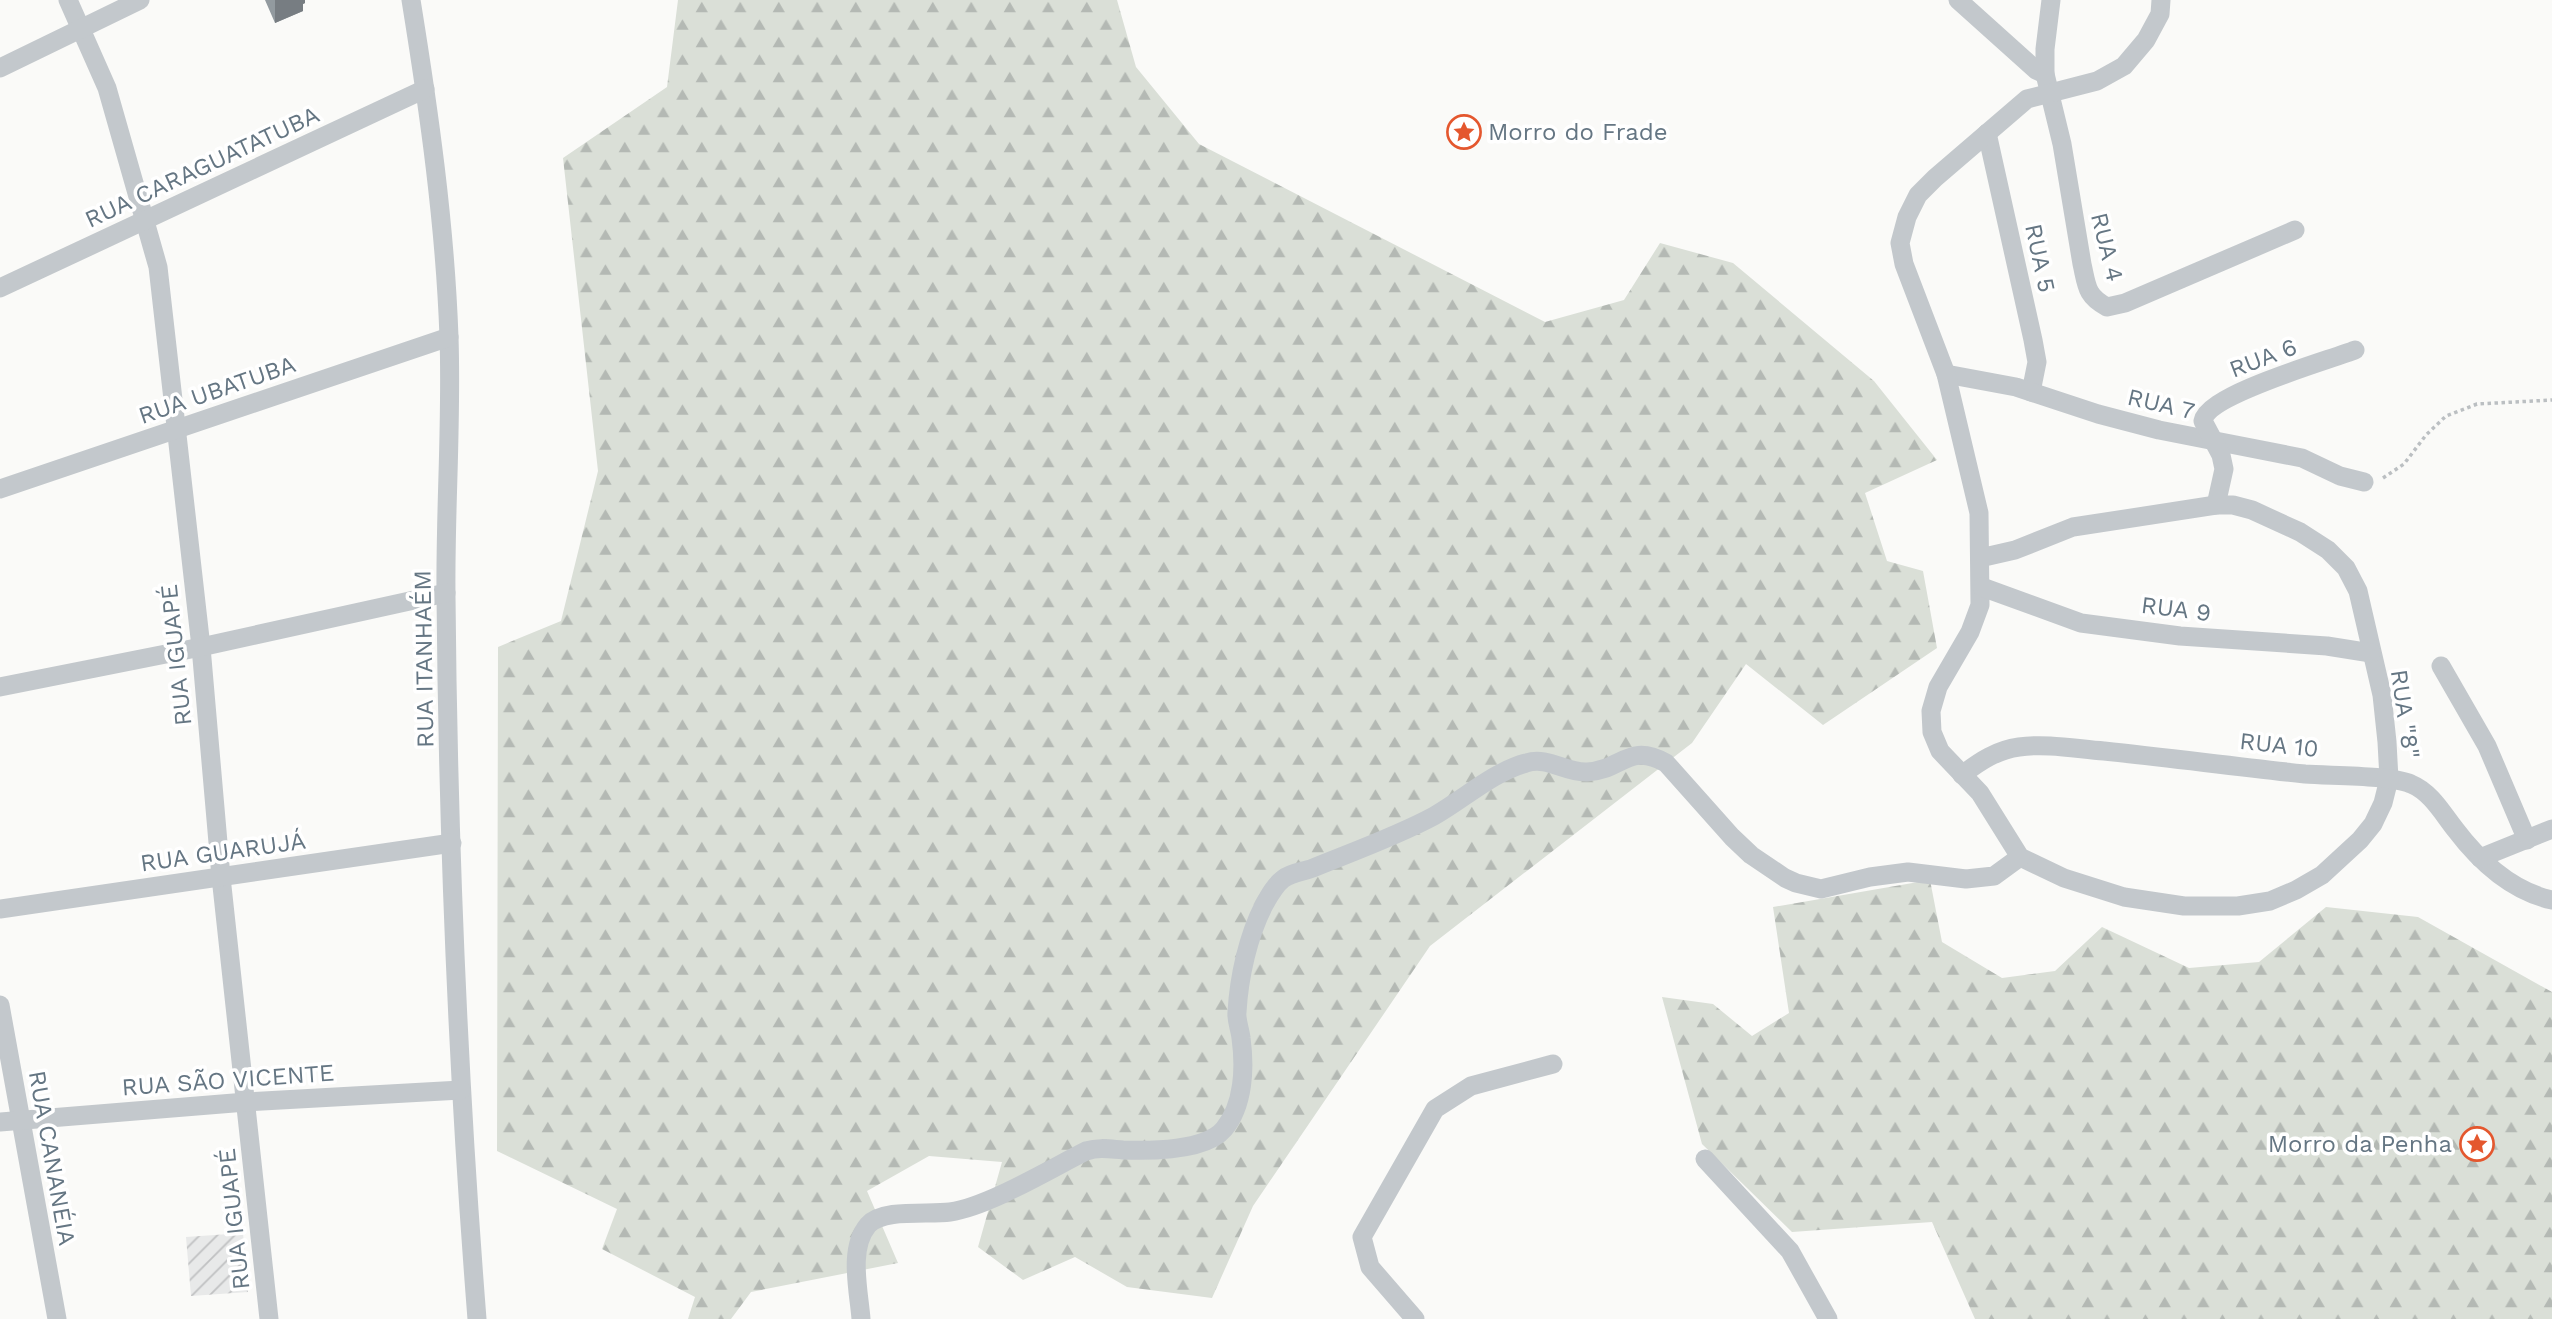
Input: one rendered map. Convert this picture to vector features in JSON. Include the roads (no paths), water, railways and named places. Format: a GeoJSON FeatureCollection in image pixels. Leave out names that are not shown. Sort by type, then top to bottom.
{"type":"FeatureCollection","features":[{"type":"Feature","properties":{"kind":"street","name":"RUA IGUAPÉ"},"geometry":{"type":"LineString","coordinates":[[68,0],[107,88],[158,267],[178,429],[221,877],[269,1319]]}},
{"type":"Feature","properties":{"kind":"street"},"geometry":{"type":"LineString","coordinates":[[0,68],[140,0]]}},
{"type":"Feature","properties":{"kind":"street","name":"RUA ITANHAÉM"},"geometry":{"type":"LineString","coordinates":[[411,0],[438,186],[449,337],[446,593],[452,843],[461,1090],[477,1319]]}},
{"type":"Feature","properties":{"kind":"street"},"geometry":{"type":"LineString","coordinates":[[1958,0],[2036,70],[2045,74]]}},
{"type":"Feature","properties":{"kind":"street","name":"RUA 4"},"geometry":{"type":"LineString","coordinates":[[2051,0],[2045,48],[2045,74],[2092,298],[2107,307],[2125,303],[2295,230]]}},
{"type":"Feature","properties":{"kind":"street"},"geometry":{"type":"LineString","coordinates":[[860,1319],[856,1256],[865,1228],[874,1219],[889,1215],[949,1212],[967,1208],[1086,1151],[1100,1147],[1122,1150],[1196,1145],[1223,1131],[1242,1090],[1241,1040],[1236,1015],[1239,982],[1264,905],[1274,888],[1284,878],[1295,873],[1361,849],[1427,820],[1498,775],[1524,763],[1538,760],[1575,772],[1590,772],[1639,754],[1654,756],[1666,763],[1732,837],[1758,861],[1785,878],[1821,889],[1870,877],[1908,872],[1966,879],[1994,876],[2020,857],[1980,793],[1940,751],[1932,732],[1931,711],[1938,687],[1970,632],[1980,605],[1982,587],[1979,513],[1946,374],[1904,264],[1900,243],[1907,217],[1918,195],[2027,99],[2096,81],[2124,66],[2146,40],[2160,15],[2161,0]]}},
{"type":"Feature","properties":{"kind":"street","name":"RUA CARAGUATATUBA"},"geometry":{"type":"LineString","coordinates":[[0,288],[425,89]]}},
{"type":"Feature","properties":{"kind":"street","name":"RUA 5"},"geometry":{"type":"LineString","coordinates":[[1987,133],[2037,362],[2031,393]]}},
{"type":"Feature","properties":{"kind":"street","name":"RUA UBATUBA"},"geometry":{"type":"LineString","coordinates":[[0,488],[449,337]]}},
{"type":"Feature","properties":{"kind":"street","name":"RUA 6"},"geometry":{"type":"LineString","coordinates":[[2216,505],[2224,469],[2221,455],[2203,421],[2204,415],[2213,406],[2258,384],[2355,350]]}},
{"type":"Feature","properties":{"kind":"street","name":"RUA 7"},"geometry":{"type":"LineString","coordinates":[[1946,374],[2016,387],[2127,422],[2302,458],[2340,476],[2364,482]]}},
{"type":"Feature","properties":{"kind":"street","name":"RUA \"8\""},"geometry":{"type":"LineString","coordinates":[[1980,558],[2015,550],[2073,527],[2216,505],[2233,505],[2252,510],[2277,520],[2328,550],[2346,568],[2358,591],[2385,715],[2389,779],[2383,803],[2373,824],[2360,840],[2322,875],[2270,901],[2238,906],[2153,903],[2074,881],[2020,857]]}},
{"type":"Feature","properties":{"kind":"street","name":"RUA 9"},"geometry":{"type":"LineString","coordinates":[[1982,587],[2081,623],[2180,636],[2316,645],[2371,653]]}},
{"type":"Feature","properties":{"kind":"street"},"geometry":{"type":"LineString","coordinates":[[0,687],[201,647],[446,593]]}},
{"type":"Feature","properties":{"kind":"street"},"geometry":{"type":"LineString","coordinates":[[2441,666],[2487,746],[2526,840]]}},
{"type":"Feature","properties":{"kind":"street","name":"RUA 10"},"geometry":{"type":"LineString","coordinates":[[1962,775],[1982,760],[2003,750],[2042,746],[2304,774],[2389,779],[2412,784],[2428,795],[2494,872],[2515,886],[2552,900]]}},
{"type":"Feature","properties":{"kind":"street"},"geometry":{"type":"LineString","coordinates":[[2480,858],[2552,829]]}},
{"type":"Feature","properties":{"kind":"street","name":"RUA GUARUJÁ"},"geometry":{"type":"LineString","coordinates":[[0,909],[452,843]]}},
{"type":"Feature","properties":{"kind":"street","name":"RUA CANANÉIA"},"geometry":{"type":"LineString","coordinates":[[0,1005],[10,1121],[57,1319]]}},
{"type":"Feature","properties":{"kind":"street"},"geometry":{"type":"LineString","coordinates":[[1415,1319],[1370,1267],[1362,1237],[1435,1109],[1471,1086],[1552,1064]]}},
{"type":"Feature","properties":{"kind":"street","name":"RUA SÃO VICENTE"},"geometry":{"type":"LineString","coordinates":[[10,1121],[246,1102],[461,1090]]}},
{"type":"Feature","properties":{"kind":"street"},"geometry":{"type":"LineString","coordinates":[[1705,1159],[1790,1251],[1828,1319]]}},
{"type":"Feature","properties":{"kind":"place","name":"Morro do Frade"},"geometry":{"type":"Point","coordinates":[1464,132]}},
{"type":"Feature","properties":{"kind":"place","name":"Morro da Penha"},"geometry":{"type":"Point","coordinates":[2477,1144]}}]}
